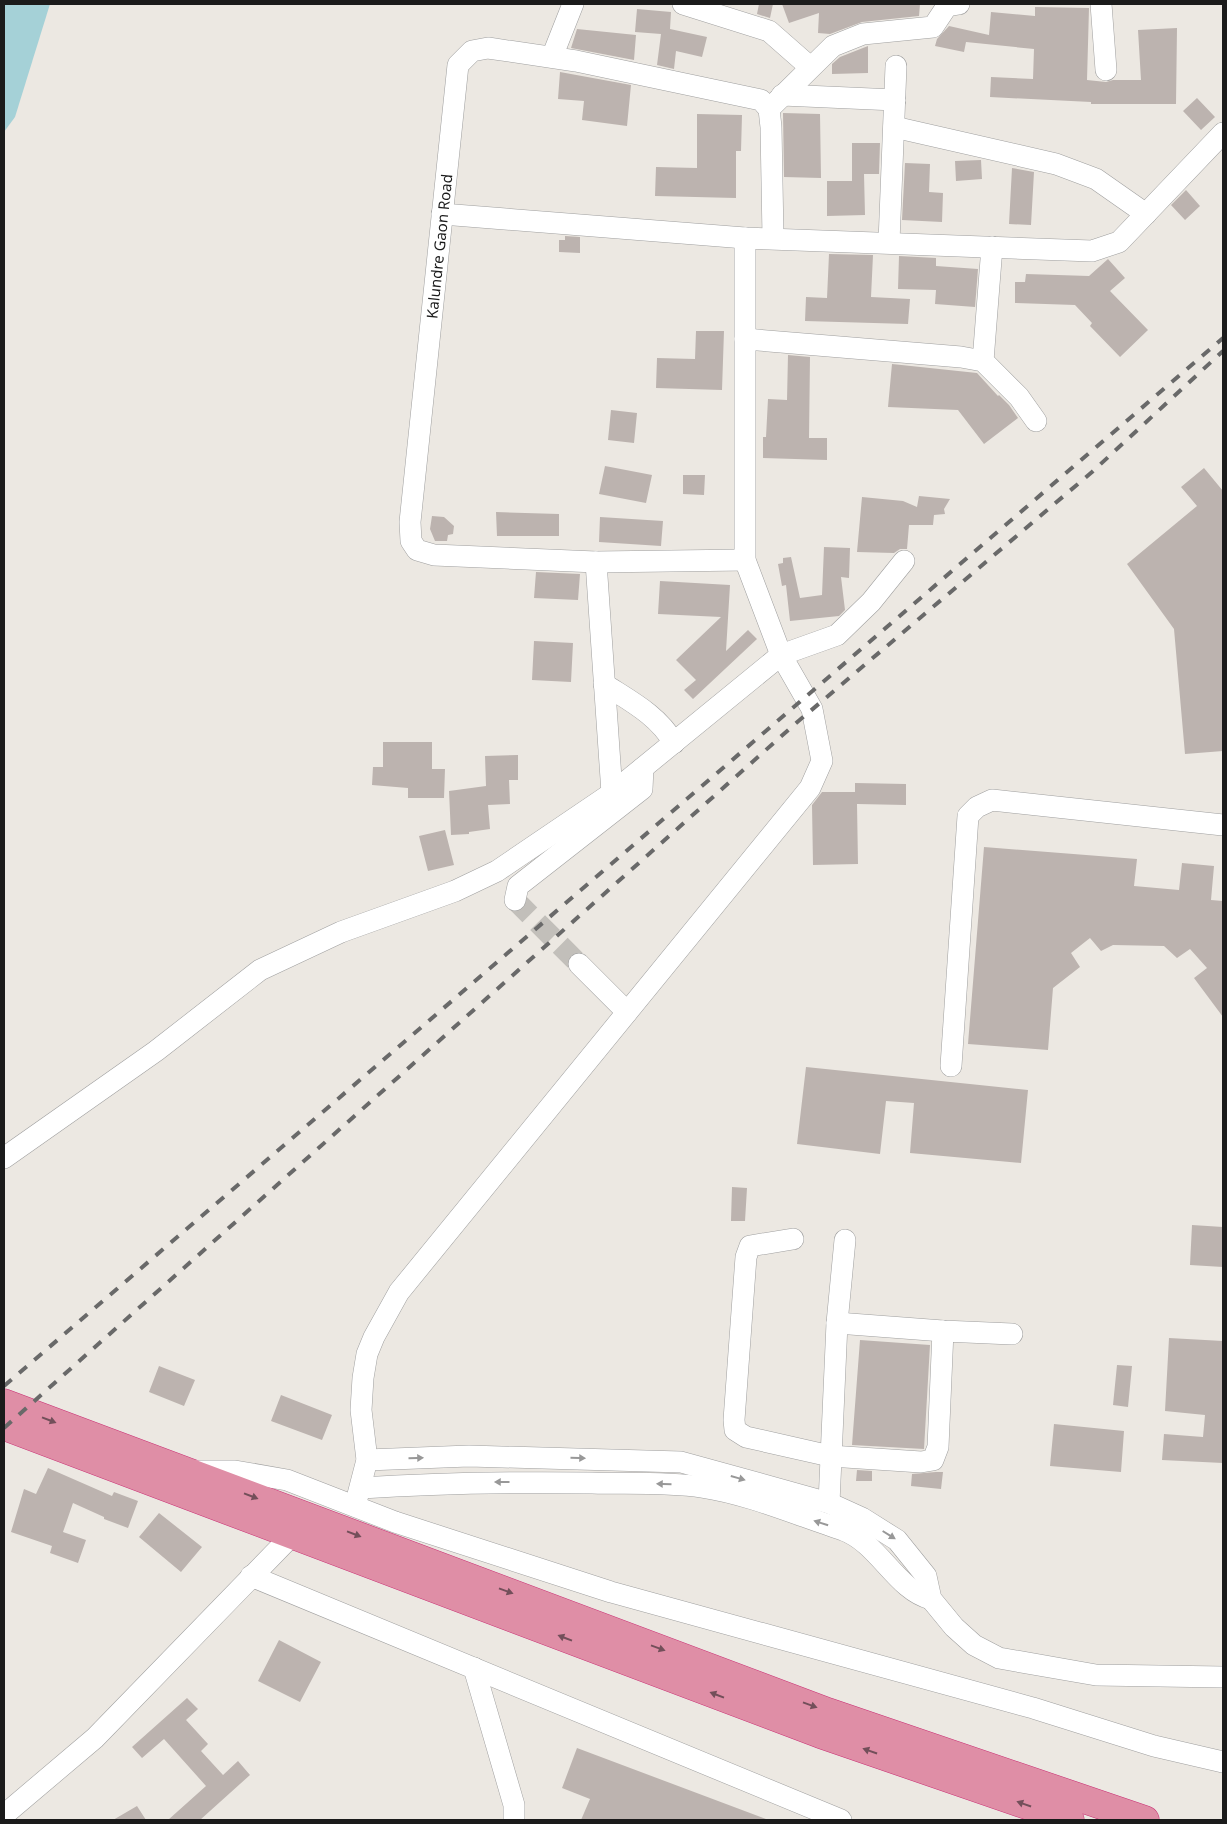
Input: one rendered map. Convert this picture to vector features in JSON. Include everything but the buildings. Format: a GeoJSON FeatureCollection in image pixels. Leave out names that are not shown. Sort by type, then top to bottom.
{"type":"FeatureCollection","features":[{"type":"Feature","properties":{"kind":"highway"},"geometry":{"type":"LineString","coordinates":[[4,1403],[185,1471],[301,1527],[422,1560],[828,1712],[1145,1820]]}},
{"type":"Feature","properties":{"kind":"highway"},"geometry":{"type":"LineString","coordinates":[[4,1426],[301,1527],[820,1734],[1070,1820]]}},
{"type":"Feature","properties":{"kind":"street"},"geometry":{"type":"LineString","coordinates":[[552,57],[573,4]]}},
{"type":"Feature","properties":{"kind":"street"},"geometry":{"type":"LineString","coordinates":[[682,4],[769,31],[810,67]]}},
{"type":"Feature","properties":{"kind":"street"},"geometry":{"type":"LineString","coordinates":[[772,237],[772,127],[776,102],[833,46],[863,34],[933,27],[947,6],[959,4]]}},
{"type":"Feature","properties":{"kind":"street"},"geometry":{"type":"LineString","coordinates":[[1101,4],[1106,70]]}},
{"type":"Feature","properties":{"kind":"street","name":"Kalundre Gaon Road"},"geometry":{"type":"LineString","coordinates":[[745,560],[596,562],[434,555],[417,550],[411,541],[410,522],[458,65],[472,51],[488,48],[552,57],[776,102]]}},
{"type":"Feature","properties":{"kind":"street"},"geometry":{"type":"LineString","coordinates":[[889,242],[896,66]]}},
{"type":"Feature","properties":{"kind":"street"},"geometry":{"type":"LineString","coordinates":[[776,102],[895,100]]}},
{"type":"Feature","properties":{"kind":"street"},"geometry":{"type":"LineString","coordinates":[[894,127],[1056,164],[1096,179],[1146,214]]}},
{"type":"Feature","properties":{"kind":"street"},"geometry":{"type":"LineString","coordinates":[[442,214],[744,238],[772,237],[1092,251],[1119,242],[1223,132]]}},
{"type":"Feature","properties":{"kind":"street"},"geometry":{"type":"LineString","coordinates":[[358,1497],[367,1460],[361,1410],[367,1354],[374,1337],[399,1292],[810,788],[822,761],[812,709],[781,655],[745,560],[744,238]]}},
{"type":"Feature","properties":{"kind":"street"},"geometry":{"type":"LineString","coordinates":[[983,361],[992,246]]}},
{"type":"Feature","properties":{"kind":"street"},"geometry":{"type":"LineString","coordinates":[[744,340],[961,357],[983,361],[1019,397],[1036,421]]}},
{"type":"Feature","properties":{"kind":"street"},"geometry":{"type":"LineString","coordinates":[[4,1158],[156,1051],[260,970],[341,932],[454,891],[497,871],[612,793],[781,655],[836,636],[871,602],[904,561]]}},
{"type":"Feature","properties":{"kind":"street"},"geometry":{"type":"LineString","coordinates":[[596,562],[612,793]]}},
{"type":"Feature","properties":{"kind":"street"},"geometry":{"type":"LineString","coordinates":[[604,684],[654,717],[662,724],[674,743]]}},
{"type":"Feature","properties":{"kind":"street"},"geometry":{"type":"LineString","coordinates":[[515,900],[518,886],[642,789],[643,768]]}},
{"type":"Feature","properties":{"kind":"street"},"geometry":{"type":"LineString","coordinates":[[951,1066],[968,816],[977,807],[992,800],[1223,825]]}},
{"type":"Feature","properties":{"kind":"street"},"geometry":{"type":"LineString","coordinates":[[579,964],[627,1012]]}},
{"type":"Feature","properties":{"kind":"street"},"geometry":{"type":"LineString","coordinates":[[793,1239],[750,1246],[746,1257],[734,1420],[735,1430],[746,1437],[830,1456],[921,1462],[933,1460],[938,1447],[943,1331]]}},
{"type":"Feature","properties":{"kind":"street"},"geometry":{"type":"LineString","coordinates":[[829,1503],[837,1323],[845,1240]]}},
{"type":"Feature","properties":{"kind":"street"},"geometry":{"type":"LineString","coordinates":[[837,1323],[1012,1334]]}},
{"type":"Feature","properties":{"kind":"street"},"geometry":{"type":"LineString","coordinates":[[367,1460],[469,1456],[681,1462],[829,1503],[862,1518],[897,1540],[926,1576],[931,1599]]}},
{"type":"Feature","properties":{"kind":"street"},"geometry":{"type":"LineString","coordinates":[[185,1471],[235,1471],[287,1480],[328,1495],[358,1497],[445,1482],[671,1484],[702,1487],[735,1495],[846,1532],[870,1546],[913,1591],[931,1599],[974,1645],[999,1658],[1096,1675],[1223,1678]]}},
{"type":"Feature","properties":{"kind":"street"},"geometry":{"type":"LineString","coordinates":[[4,1815],[95,1738],[251,1576],[301,1527],[328,1495]]}},
{"type":"Feature","properties":{"kind":"street"},"geometry":{"type":"LineString","coordinates":[[358,1497],[431,1533],[611,1592],[1033,1708],[1154,1746],[1223,1762]]}},
{"type":"Feature","properties":{"kind":"street"},"geometry":{"type":"LineString","coordinates":[[422,1560],[431,1533]]}},
{"type":"Feature","properties":{"kind":"street"},"geometry":{"type":"LineString","coordinates":[[251,1576],[841,1820]]}},
{"type":"Feature","properties":{"kind":"street"},"geometry":{"type":"LineString","coordinates":[[474,1668],[514,1805],[514,1820]]}},
{"type":"Feature","properties":{"kind":"water"},"geometry":{"type":"Polygon","coordinates":[[[4,4],[50,4],[15,117],[4,132],[4,4]]]}},
{"type":"Feature","properties":{"kind":"tunnel"},"geometry":{"type":"LineString","coordinates":[[515,900],[579,964]]}},
{"type":"Feature","properties":{"kind":"railway"},"geometry":{"type":"LineString","coordinates":[[4,1386],[1223,338]]}},
{"type":"Feature","properties":{"kind":"railway"},"geometry":{"type":"LineString","coordinates":[[4,1428],[795,724],[1092,472],[1223,351]]}}]}
